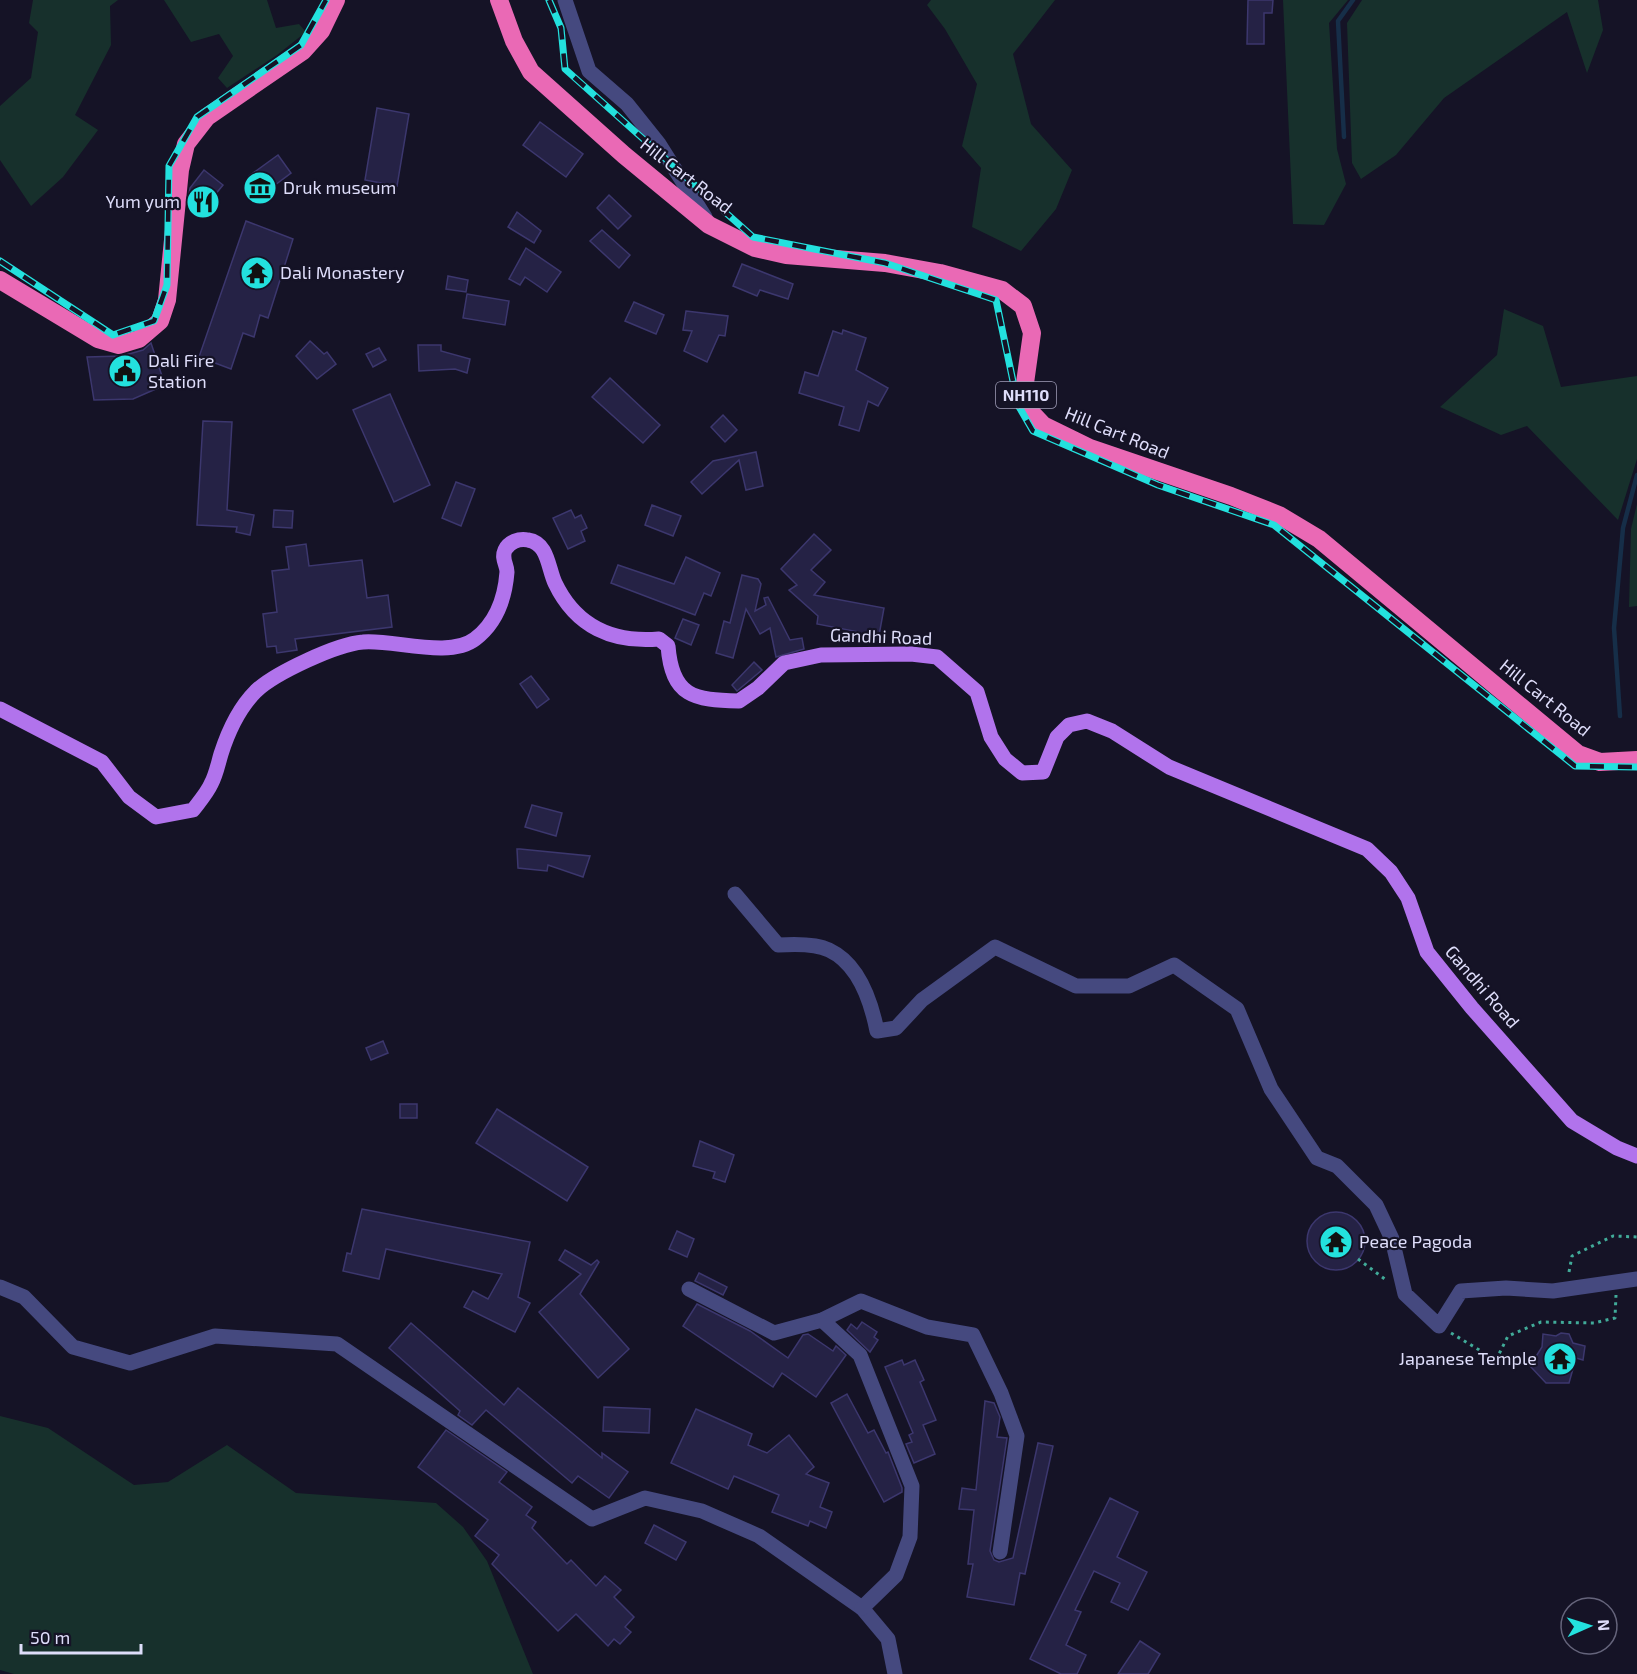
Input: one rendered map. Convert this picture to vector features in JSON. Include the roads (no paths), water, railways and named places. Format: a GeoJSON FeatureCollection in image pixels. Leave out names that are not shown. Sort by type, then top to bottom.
{"type":"FeatureCollection","features":[{"type":"Feature","properties":{"kind":"highway"},"geometry":{"type":"LineString","coordinates":[[0,280],[98,339],[119,345],[139,339],[160,321],[167,300],[180,170],[186,144],[207,117],[303,51],[321,31],[336,0]]}},
{"type":"Feature","properties":{"kind":"highway","name":"Hill Cart Road"},"geometry":{"type":"LineString","coordinates":[[499,0],[514,41],[531,72],[624,155],[709,225],[755,248],[786,255],[885,263],[940,273],[1002,290],[1023,306],[1032,333],[1025,383],[1026,407],[1043,425],[1090,448],[1231,496],[1279,515],[1319,540],[1578,754],[1600,762],[1637,760]]}},
{"type":"Feature","properties":{"kind":"main road","name":"Gandhi Road"},"geometry":{"type":"LineString","coordinates":[[0,709],[102,762],[129,796],[156,816],[193,810],[212,784],[234,722],[257,691],[314,658],[362,642],[451,647],[473,641],[493,621],[504,594],[507,569],[502,558],[505,549],[514,541],[529,540],[545,551],[556,584],[574,612],[604,634],[637,641],[659,639],[668,646],[669,665],[676,682],[689,695],[739,701],[758,688],[784,663],[821,655],[911,654],[937,657],[977,692],[991,737],[1005,759],[1022,773],[1043,772],[1058,737],[1069,725],[1087,721],[1112,731],[1168,767],[1367,849],[1391,872],[1408,898],[1427,952],[1472,1008],[1572,1121],[1617,1148],[1637,1156]]}},
{"type":"Feature","properties":{"kind":"street"},"geometry":{"type":"LineString","coordinates":[[565,0],[589,71],[627,104],[659,144],[709,225]]}},
{"type":"Feature","properties":{"kind":"street"},"geometry":{"type":"LineString","coordinates":[[735,894],[778,945],[828,949],[853,970],[870,1000],[877,1031],[896,1028],[922,1000],[995,947],[1076,986],[1129,986],[1174,965],[1237,1009],[1271,1089],[1317,1158],[1337,1166],[1376,1204],[1392,1239],[1405,1294],[1439,1326],[1461,1291],[1506,1288],[1553,1291],[1637,1279]]}},
{"type":"Feature","properties":{"kind":"street"},"geometry":{"type":"LineString","coordinates":[[0,1287],[24,1297],[73,1347],[130,1363],[215,1336],[337,1344],[592,1519],[645,1498],[702,1510],[759,1536],[862,1608],[888,1639],[895,1674]]}},
{"type":"Feature","properties":{"kind":"street"},"geometry":{"type":"LineString","coordinates":[[689,1289],[774,1333],[822,1320],[861,1301],[927,1327],[973,1335],[1001,1393],[1017,1436],[1000,1552]]}},
{"type":"Feature","properties":{"kind":"street"},"geometry":{"type":"LineString","coordinates":[[822,1320],[860,1355],[912,1486],[910,1537],[896,1575],[862,1608]]}},
{"type":"Feature","properties":{"kind":"waterway"},"geometry":{"type":"LineString","coordinates":[[1344,137],[1338,21],[1353,0]]}},
{"type":"Feature","properties":{"kind":"waterway"},"geometry":{"type":"LineString","coordinates":[[1620,716],[1614,628],[1623,528],[1637,475]]}},
{"type":"Feature","properties":{"kind":"railway"},"geometry":{"type":"LineString","coordinates":[[0,261],[113,335],[154,321],[167,285],[169,166],[197,117],[301,45],[326,0]]}},
{"type":"Feature","properties":{"kind":"railway"},"geometry":{"type":"LineString","coordinates":[[549,0],[561,28],[565,69],[753,237],[885,263],[996,300],[1018,405],[1033,431],[1158,485],[1274,525],[1575,766],[1637,767]]}},
{"type":"Feature","properties":{"kind":"place","name":"Druk museum"},"geometry":{"type":"Point","coordinates":[260,188]}},
{"type":"Feature","properties":{"kind":"place","name":"Yum yum"},"geometry":{"type":"Point","coordinates":[203,202]}},
{"type":"Feature","properties":{"kind":"place","name":"Dali Monastery"},"geometry":{"type":"Point","coordinates":[257,273]}},
{"type":"Feature","properties":{"kind":"place","name":"Dali Fire Station"},"geometry":{"type":"Point","coordinates":[125,371]}},
{"type":"Feature","properties":{"kind":"place","name":"Peace Pagoda"},"geometry":{"type":"Point","coordinates":[1336,1242]}},
{"type":"Feature","properties":{"kind":"place","name":"Japanese Temple"},"geometry":{"type":"Point","coordinates":[1560,1359]}}]}
